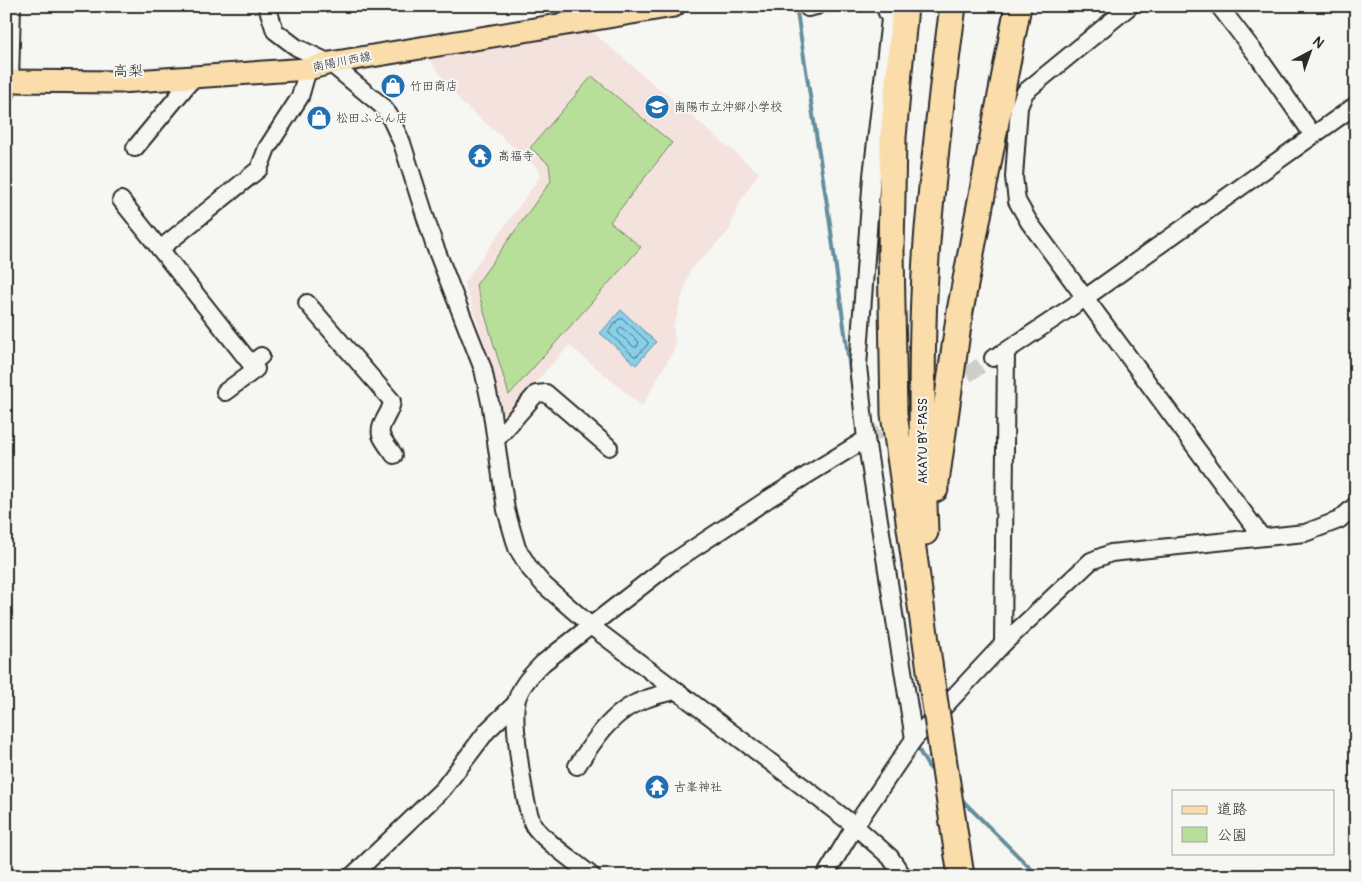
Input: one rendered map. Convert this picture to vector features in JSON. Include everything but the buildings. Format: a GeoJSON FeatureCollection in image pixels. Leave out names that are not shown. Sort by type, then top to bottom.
{"type":"FeatureCollection","features":[{"type":"Feature","properties":{"kind":"highway"},"geometry":{"type":"LineString","coordinates":[[905,6],[893,137],[891,252],[894,414],[931,677]]}},
{"type":"Feature","properties":{"kind":"highway","name":"AKAYU BY-PASS"},"geometry":{"type":"LineString","coordinates":[[953,6],[929,221],[925,294],[922,458],[931,677],[961,876]]}},
{"type":"Feature","properties":{"kind":"highway"},"geometry":{"type":"LineString","coordinates":[[926,558],[960,311],[1018,6]]}},
{"type":"Feature","properties":{"kind":"main road","name":"南陽川西線"},"geometry":{"type":"LineString","coordinates":[[7,85],[120,82],[308,69],[330,63],[615,11],[674,6]]}},
{"type":"Feature","properties":{"kind":"street"},"geometry":{"type":"LineString","coordinates":[[7,85],[12,6]]}},
{"type":"Feature","properties":{"kind":"street"},"geometry":{"type":"LineString","coordinates":[[267,6],[275,31],[296,47],[330,63],[381,105],[389,115],[402,143],[434,244],[483,369],[506,510],[517,548],[530,569],[544,585],[591,626],[855,826],[890,857],[903,876]]}},
{"type":"Feature","properties":{"kind":"street"},"geometry":{"type":"LineString","coordinates":[[807,6],[808,8],[817,6]]}},
{"type":"Feature","properties":{"kind":"street"},"geometry":{"type":"LineString","coordinates":[[884,6],[890,19],[872,176],[858,366],[866,439],[914,739]]}},
{"type":"Feature","properties":{"kind":"street"},"geometry":{"type":"LineString","coordinates":[[1219,6],[1259,58],[1313,135]]}},
{"type":"Feature","properties":{"kind":"street"},"geometry":{"type":"LineString","coordinates":[[1121,9],[1026,92],[1020,108],[1014,177],[1017,201],[1029,222],[1261,536]]}},
{"type":"Feature","properties":{"kind":"street"},"geometry":{"type":"LineString","coordinates":[[160,249],[259,169],[267,148],[300,97],[308,69]]}},
{"type":"Feature","properties":{"kind":"street"},"geometry":{"type":"LineString","coordinates":[[135,148],[194,78]]}},
{"type":"Feature","properties":{"kind":"street"},"geometry":{"type":"LineString","coordinates":[[1003,644],[1000,354],[1085,298],[1356,106]]}},
{"type":"Feature","properties":{"kind":"street"},"geometry":{"type":"LineString","coordinates":[[121,200],[160,249],[256,360],[256,369],[225,392]]}},
{"type":"Feature","properties":{"kind":"street"},"geometry":{"type":"LineString","coordinates":[[306,303],[392,402],[391,409],[381,424],[381,434],[394,455]]}},
{"type":"Feature","properties":{"kind":"street"},"geometry":{"type":"LineString","coordinates":[[496,440],[536,394],[546,393],[610,447]]}},
{"type":"Feature","properties":{"kind":"street"},"geometry":{"type":"LineString","coordinates":[[352,876],[443,789],[487,731],[516,704],[526,682],[543,663],[670,564],[768,498],[866,439]]}},
{"type":"Feature","properties":{"kind":"street"},"geometry":{"type":"LineString","coordinates":[[826,876],[855,826],[914,739],[1003,644],[1091,561],[1111,553],[1305,532],[1338,520],[1356,505]]}},
{"type":"Feature","properties":{"kind":"street"},"geometry":{"type":"LineString","coordinates":[[577,766],[594,740],[623,711],[644,699],[676,691]]}},
{"type":"Feature","properties":{"kind":"street"},"geometry":{"type":"LineString","coordinates":[[516,704],[516,727],[525,800],[534,826],[543,836],[592,876]]}},
{"type":"Feature","properties":{"kind":"shaded area"},"geometry":{"type":"Polygon","coordinates":[[[591,31],[759,173],[739,203],[729,231],[690,270],[673,328],[676,346],[642,406],[569,345],[503,419],[491,362],[464,283],[540,177],[539,169],[462,103],[429,59],[591,31]]]}},
{"type":"Feature","properties":{"kind":"green space"},"geometry":{"type":"Polygon","coordinates":[[[592,76],[672,143],[610,222],[641,247],[509,395],[476,285],[551,181],[549,164],[530,148],[592,76]]]}},
{"type":"Feature","properties":{"kind":"water"},"geometry":{"type":"Polygon","coordinates":[[[621,310],[656,342],[636,365],[600,333],[621,310]]]}},
{"type":"Feature","properties":{"kind":"waterway"},"geometry":{"type":"LineString","coordinates":[[796,6],[829,217],[854,399]]}},
{"type":"Feature","properties":{"kind":"waterway"},"geometry":{"type":"LineString","coordinates":[[917,747],[933,771]]}},
{"type":"Feature","properties":{"kind":"waterway"},"geometry":{"type":"LineString","coordinates":[[961,799],[1038,876]]}},
{"type":"Feature","properties":{"kind":"tunnel"},"geometry":{"type":"LineString","coordinates":[[866,439],[993,358]]}},
{"type":"Feature","properties":{"kind":"place","name":"竹田商店"},"geometry":{"type":"Point","coordinates":[393,86]}},
{"type":"Feature","properties":{"kind":"place","name":"南陽市立沖郷小学校"},"geometry":{"type":"Point","coordinates":[657,107]}},
{"type":"Feature","properties":{"kind":"place","name":"松田ふとん店"},"geometry":{"type":"Point","coordinates":[319,118]}},
{"type":"Feature","properties":{"kind":"place","name":"高福寺"},"geometry":{"type":"Point","coordinates":[480,156]}},
{"type":"Feature","properties":{"kind":"place","name":"古峯神社"},"geometry":{"type":"Point","coordinates":[657,787]}},
{"type":"Feature","properties":{"kind":"district","name":"高梨"},"geometry":{"type":"Point","coordinates":[128,71]}}]}
